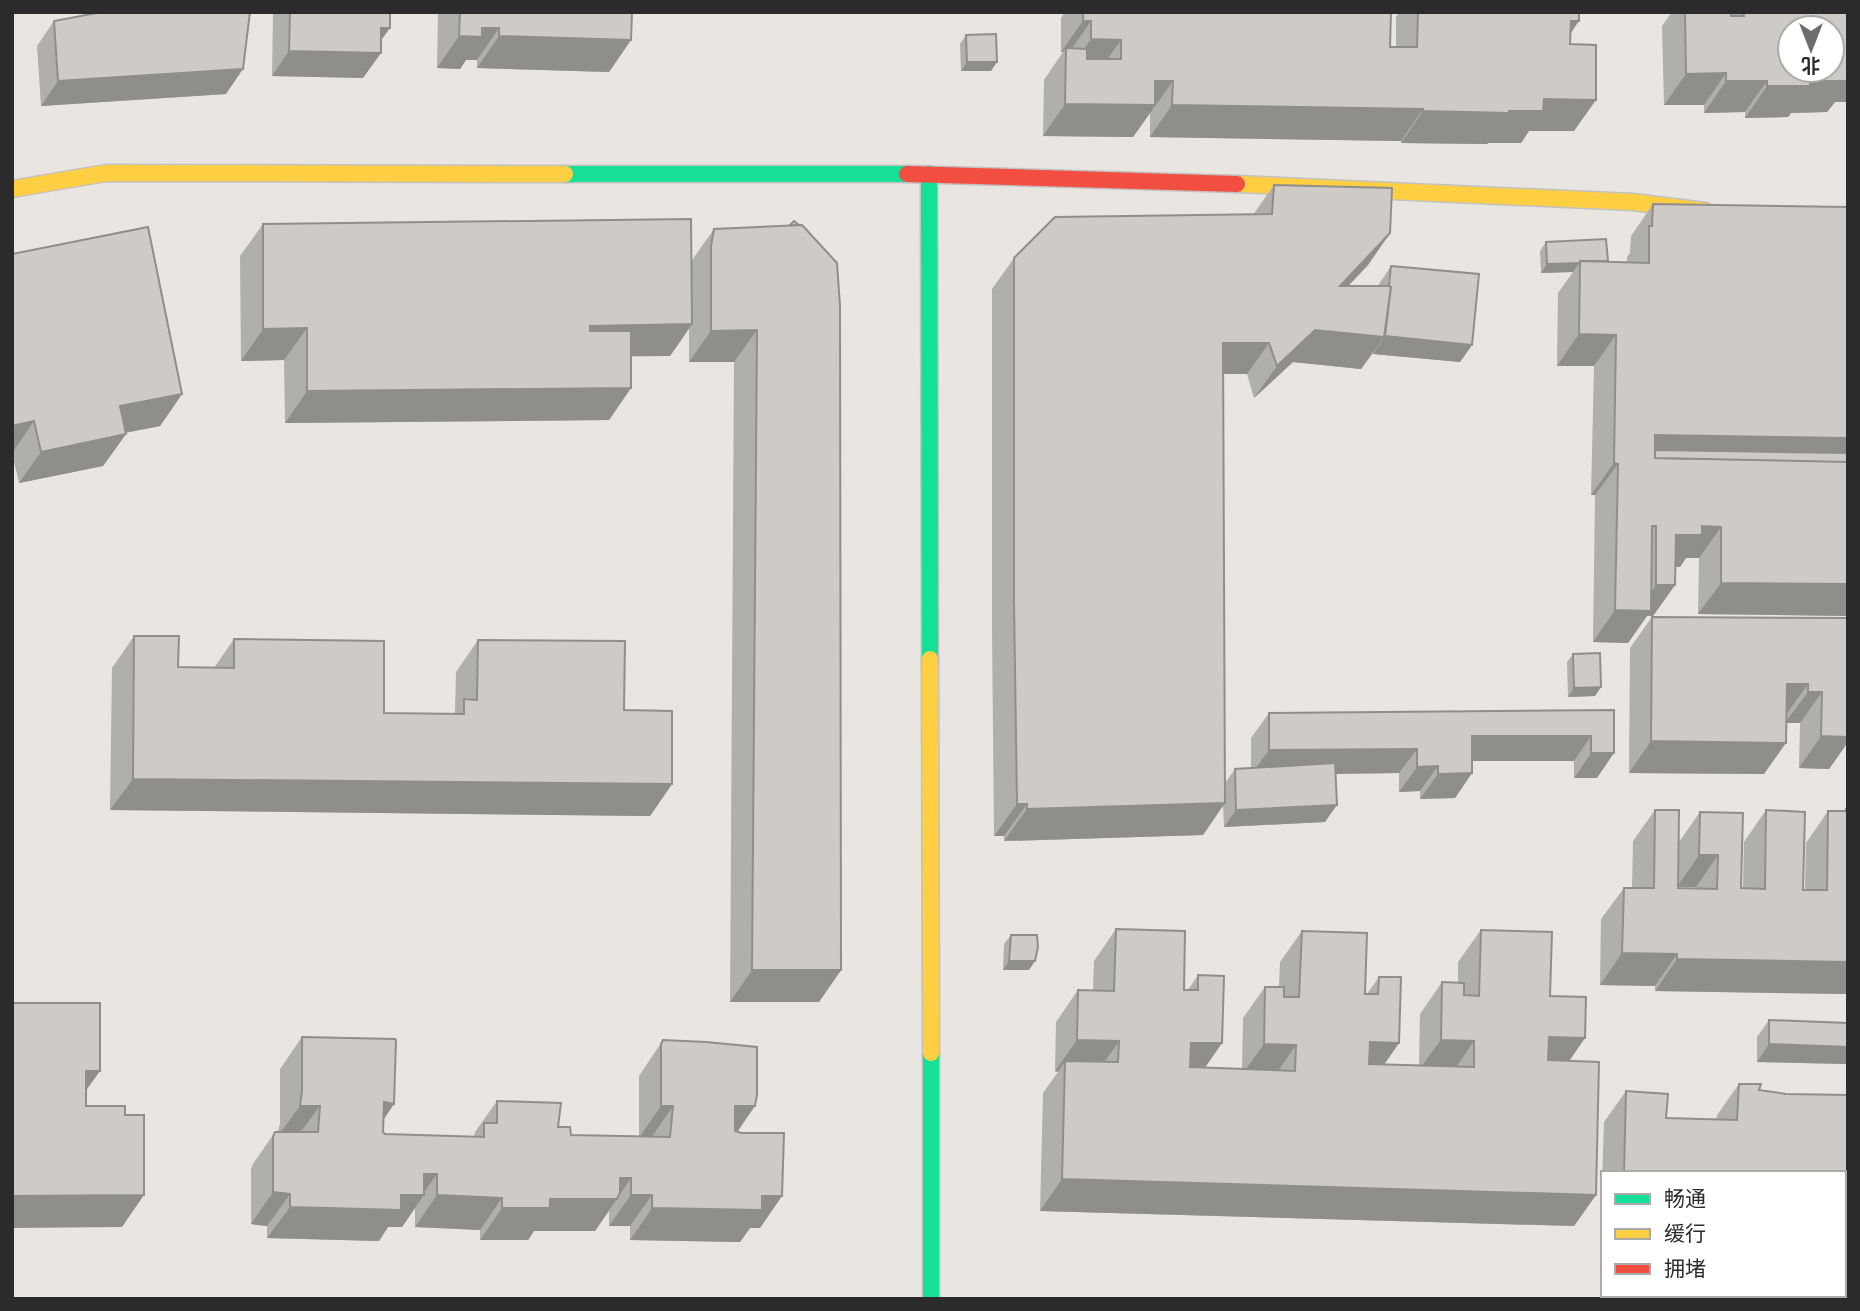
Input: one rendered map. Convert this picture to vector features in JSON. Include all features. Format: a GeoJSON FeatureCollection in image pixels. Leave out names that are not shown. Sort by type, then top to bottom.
{"type":"FeatureCollection","features":[{"type":"Feature","properties":{"kind":"street"},"geometry":{"type":"LineString","coordinates":[[12,189],[106,173],[929,174],[1619,201],[1727,214]]}},
{"type":"Feature","properties":{"kind":"street"},"geometry":{"type":"LineString","coordinates":[[929,174],[931,1299]]}},
{"type":"Feature","properties":{"kind":"building"},"geometry":{"type":"Polygon","coordinates":[[[102,12],[250,12],[243,69],[58,81],[54,21],[102,12]]]}},
{"type":"Feature","properties":{"kind":"building"},"geometry":{"type":"Polygon","coordinates":[[[290,12],[390,12],[390,28],[381,28],[381,53],[289,51],[290,12]]]}},
{"type":"Feature","properties":{"kind":"building"},"geometry":{"type":"Polygon","coordinates":[[[460,12],[632,12],[631,40],[499,36],[499,28],[482,28],[482,37],[459,36],[460,12]]]}},
{"type":"Feature","properties":{"kind":"building"},"geometry":{"type":"Polygon","coordinates":[[[1083,12],[1391,12],[1390,47],[1417,47],[1418,12],[1579,12],[1579,21],[1571,21],[1570,44],[1596,45],[1596,100],[1544,99],[1543,111],[1509,113],[1172,105],[1173,81],[1155,81],[1155,105],[1065,104],[1066,48],[1087,49],[1087,59],[1121,59],[1121,40],[1091,39],[1091,21],[1083,21],[1083,12]]]}},
{"type":"Feature","properties":{"kind":"building"},"geometry":{"type":"Polygon","coordinates":[[[1685,12],[1731,12],[1731,16],[1744,16],[1743,12],[1848,13],[1848,81],[1846,14],[1776,14],[1776,84],[1810,86],[1767,86],[1767,81],[1726,81],[1726,73],[1686,74],[1685,12]]]}},
{"type":"Feature","properties":{"kind":"building"},"geometry":{"type":"Polygon","coordinates":[[[996,34],[997,62],[967,62],[966,35],[996,34]]]}},
{"type":"Feature","properties":{"kind":"building"},"geometry":{"type":"Polygon","coordinates":[[[1274,185],[1392,188],[1390,233],[1340,286],[1391,287],[1384,337],[1315,330],[1277,366],[1269,343],[1223,343],[1225,803],[1027,809],[1027,804],[1017,804],[1014,258],[1055,217],[1272,214],[1274,185]]]}},
{"type":"Feature","properties":{"kind":"building"},"geometry":{"type":"Polygon","coordinates":[[[1653,204],[1848,207],[1848,438],[1655,435],[1655,458],[1848,461],[1848,584],[1721,583],[1721,527],[1702,526],[1702,535],[1676,535],[1675,585],[1656,585],[1656,526],[1652,526],[1651,611],[1615,610],[1618,464],[1614,463],[1616,335],[1579,334],[1580,261],[1649,263],[1649,226],[1652,226],[1653,204]]]}},
{"type":"Feature","properties":{"kind":"building"},"geometry":{"type":"Polygon","coordinates":[[[691,219],[692,324],[590,326],[590,331],[631,331],[631,388],[307,391],[307,328],[263,329],[263,224],[691,219]]]}},
{"type":"Feature","properties":{"kind":"building"},"geometry":{"type":"Polygon","coordinates":[[[802,225],[837,263],[840,306],[841,970],[752,970],[757,330],[711,331],[711,246],[714,229],[802,225]]]}},
{"type":"Feature","properties":{"kind":"building"},"geometry":{"type":"Polygon","coordinates":[[[148,227],[182,394],[120,406],[126,434],[41,452],[34,421],[12,426],[12,254],[148,227]]]}},
{"type":"Feature","properties":{"kind":"building"},"geometry":{"type":"Polygon","coordinates":[[[1606,239],[1608,261],[1547,264],[1546,242],[1606,239]]]}},
{"type":"Feature","properties":{"kind":"building"},"geometry":{"type":"Polygon","coordinates":[[[1391,266],[1479,274],[1472,345],[1385,336],[1391,266]]]}},
{"type":"Feature","properties":{"kind":"building"},"geometry":{"type":"Polygon","coordinates":[[[1655,450],[1848,453],[1848,462],[1655,458],[1655,450]]]}},
{"type":"Feature","properties":{"kind":"building"},"geometry":{"type":"Polygon","coordinates":[[[1652,617],[1848,618],[1848,737],[1821,736],[1822,692],[1808,692],[1808,684],[1787,684],[1786,743],[1651,741],[1652,617]]]}},
{"type":"Feature","properties":{"kind":"building"},"geometry":{"type":"Polygon","coordinates":[[[134,636],[179,636],[178,667],[234,668],[234,639],[384,641],[384,713],[464,714],[464,699],[477,700],[478,640],[625,641],[624,710],[672,711],[672,784],[133,779],[134,636]]]}},
{"type":"Feature","properties":{"kind":"building"},"geometry":{"type":"Polygon","coordinates":[[[1600,653],[1601,687],[1574,688],[1573,654],[1600,653]]]}},
{"type":"Feature","properties":{"kind":"building"},"geometry":{"type":"Polygon","coordinates":[[[1614,710],[1614,753],[1591,753],[1591,736],[1472,736],[1472,773],[1438,774],[1438,766],[1417,767],[1417,749],[1269,750],[1269,713],[1614,710]]]}},
{"type":"Feature","properties":{"kind":"building"},"geometry":{"type":"Polygon","coordinates":[[[1335,763],[1337,805],[1236,810],[1235,769],[1335,763]]]}},
{"type":"Feature","properties":{"kind":"building"},"geometry":{"type":"Polygon","coordinates":[[[1846,809],[1848,962],[1677,959],[1677,954],[1622,953],[1624,888],[1654,888],[1655,810],[1679,810],[1678,888],[1717,889],[1718,855],[1699,855],[1700,812],[1743,813],[1741,888],[1765,889],[1766,810],[1805,812],[1803,890],[1827,890],[1828,811],[1846,809]]]}},
{"type":"Feature","properties":{"kind":"building"},"geometry":{"type":"Polygon","coordinates":[[[1116,929],[1185,931],[1184,990],[1198,990],[1198,975],[1224,976],[1222,1043],[1191,1043],[1190,1067],[1295,1071],[1296,1045],[1264,1044],[1265,987],[1284,987],[1284,997],[1299,997],[1302,931],[1367,933],[1365,994],[1378,994],[1379,977],[1401,977],[1399,1043],[1370,1042],[1369,1064],[1474,1067],[1474,1041],[1441,1040],[1442,982],[1464,983],[1464,995],[1479,996],[1481,930],[1552,932],[1550,996],[1586,997],[1585,1038],[1549,1037],[1548,1060],[1599,1062],[1596,1195],[1062,1179],[1065,1061],[1118,1062],[1119,1041],[1077,1040],[1078,990],[1114,991],[1116,929]]]}},
{"type":"Feature","properties":{"kind":"building"},"geometry":{"type":"Polygon","coordinates":[[[1011,935],[1037,935],[1035,961],[1009,961],[1011,935]]]}},
{"type":"Feature","properties":{"kind":"building"},"geometry":{"type":"Polygon","coordinates":[[[12,1003],[100,1003],[100,1071],[86,1071],[86,1106],[125,1106],[125,1115],[144,1115],[144,1195],[12,1196],[12,1003]]]}},
{"type":"Feature","properties":{"kind":"building"},"geometry":{"type":"Polygon","coordinates":[[[1769,1020],[1848,1023],[1848,1047],[1769,1044],[1769,1020]]]}},
{"type":"Feature","properties":{"kind":"building"},"geometry":{"type":"Polygon","coordinates":[[[302,1037],[396,1040],[394,1104],[384,1102],[385,1134],[484,1137],[484,1123],[497,1123],[497,1101],[561,1103],[558,1127],[570,1127],[571,1135],[670,1137],[673,1106],[661,1106],[663,1040],[757,1047],[755,1106],[735,1106],[735,1131],[784,1133],[782,1196],[762,1196],[762,1210],[652,1208],[652,1195],[631,1195],[631,1178],[620,1178],[617,1199],[550,1199],[550,1208],[502,1208],[502,1198],[437,1195],[437,1174],[424,1174],[424,1195],[401,1195],[401,1210],[290,1207],[290,1194],[273,1192],[273,1137],[275,1132],[318,1132],[320,1106],[300,1106],[302,1037]]]}},
{"type":"Feature","properties":{"kind":"building"},"geometry":{"type":"Polygon","coordinates":[[[1739,1084],[1761,1084],[1759,1090],[1786,1094],[1848,1095],[1848,1210],[1846,1171],[1624,1171],[1626,1091],[1668,1094],[1666,1118],[1737,1120],[1739,1084]]]}},
{"type":"Feature","properties":{"kind":"traffic: fast"},"geometry":{"type":"LineString","coordinates":[[565,174],[907,174]]}},
{"type":"Feature","properties":{"kind":"traffic: fast"},"geometry":{"type":"LineString","coordinates":[[929,174],[930,659]]}},
{"type":"Feature","properties":{"kind":"traffic: fast"},"geometry":{"type":"LineString","coordinates":[[931,1053],[931,1299]]}},
{"type":"Feature","properties":{"kind":"traffic: slow"},"geometry":{"type":"LineString","coordinates":[[12,189],[106,173],[565,174]]}},
{"type":"Feature","properties":{"kind":"traffic: slow"},"geometry":{"type":"LineString","coordinates":[[1237,184],[1633,202],[1705,211]]}},
{"type":"Feature","properties":{"kind":"traffic: slow"},"geometry":{"type":"LineString","coordinates":[[930,659],[931,1053]]}},
{"type":"Feature","properties":{"kind":"traffic: jam"},"geometry":{"type":"LineString","coordinates":[[907,174],[1237,184]]}}]}
